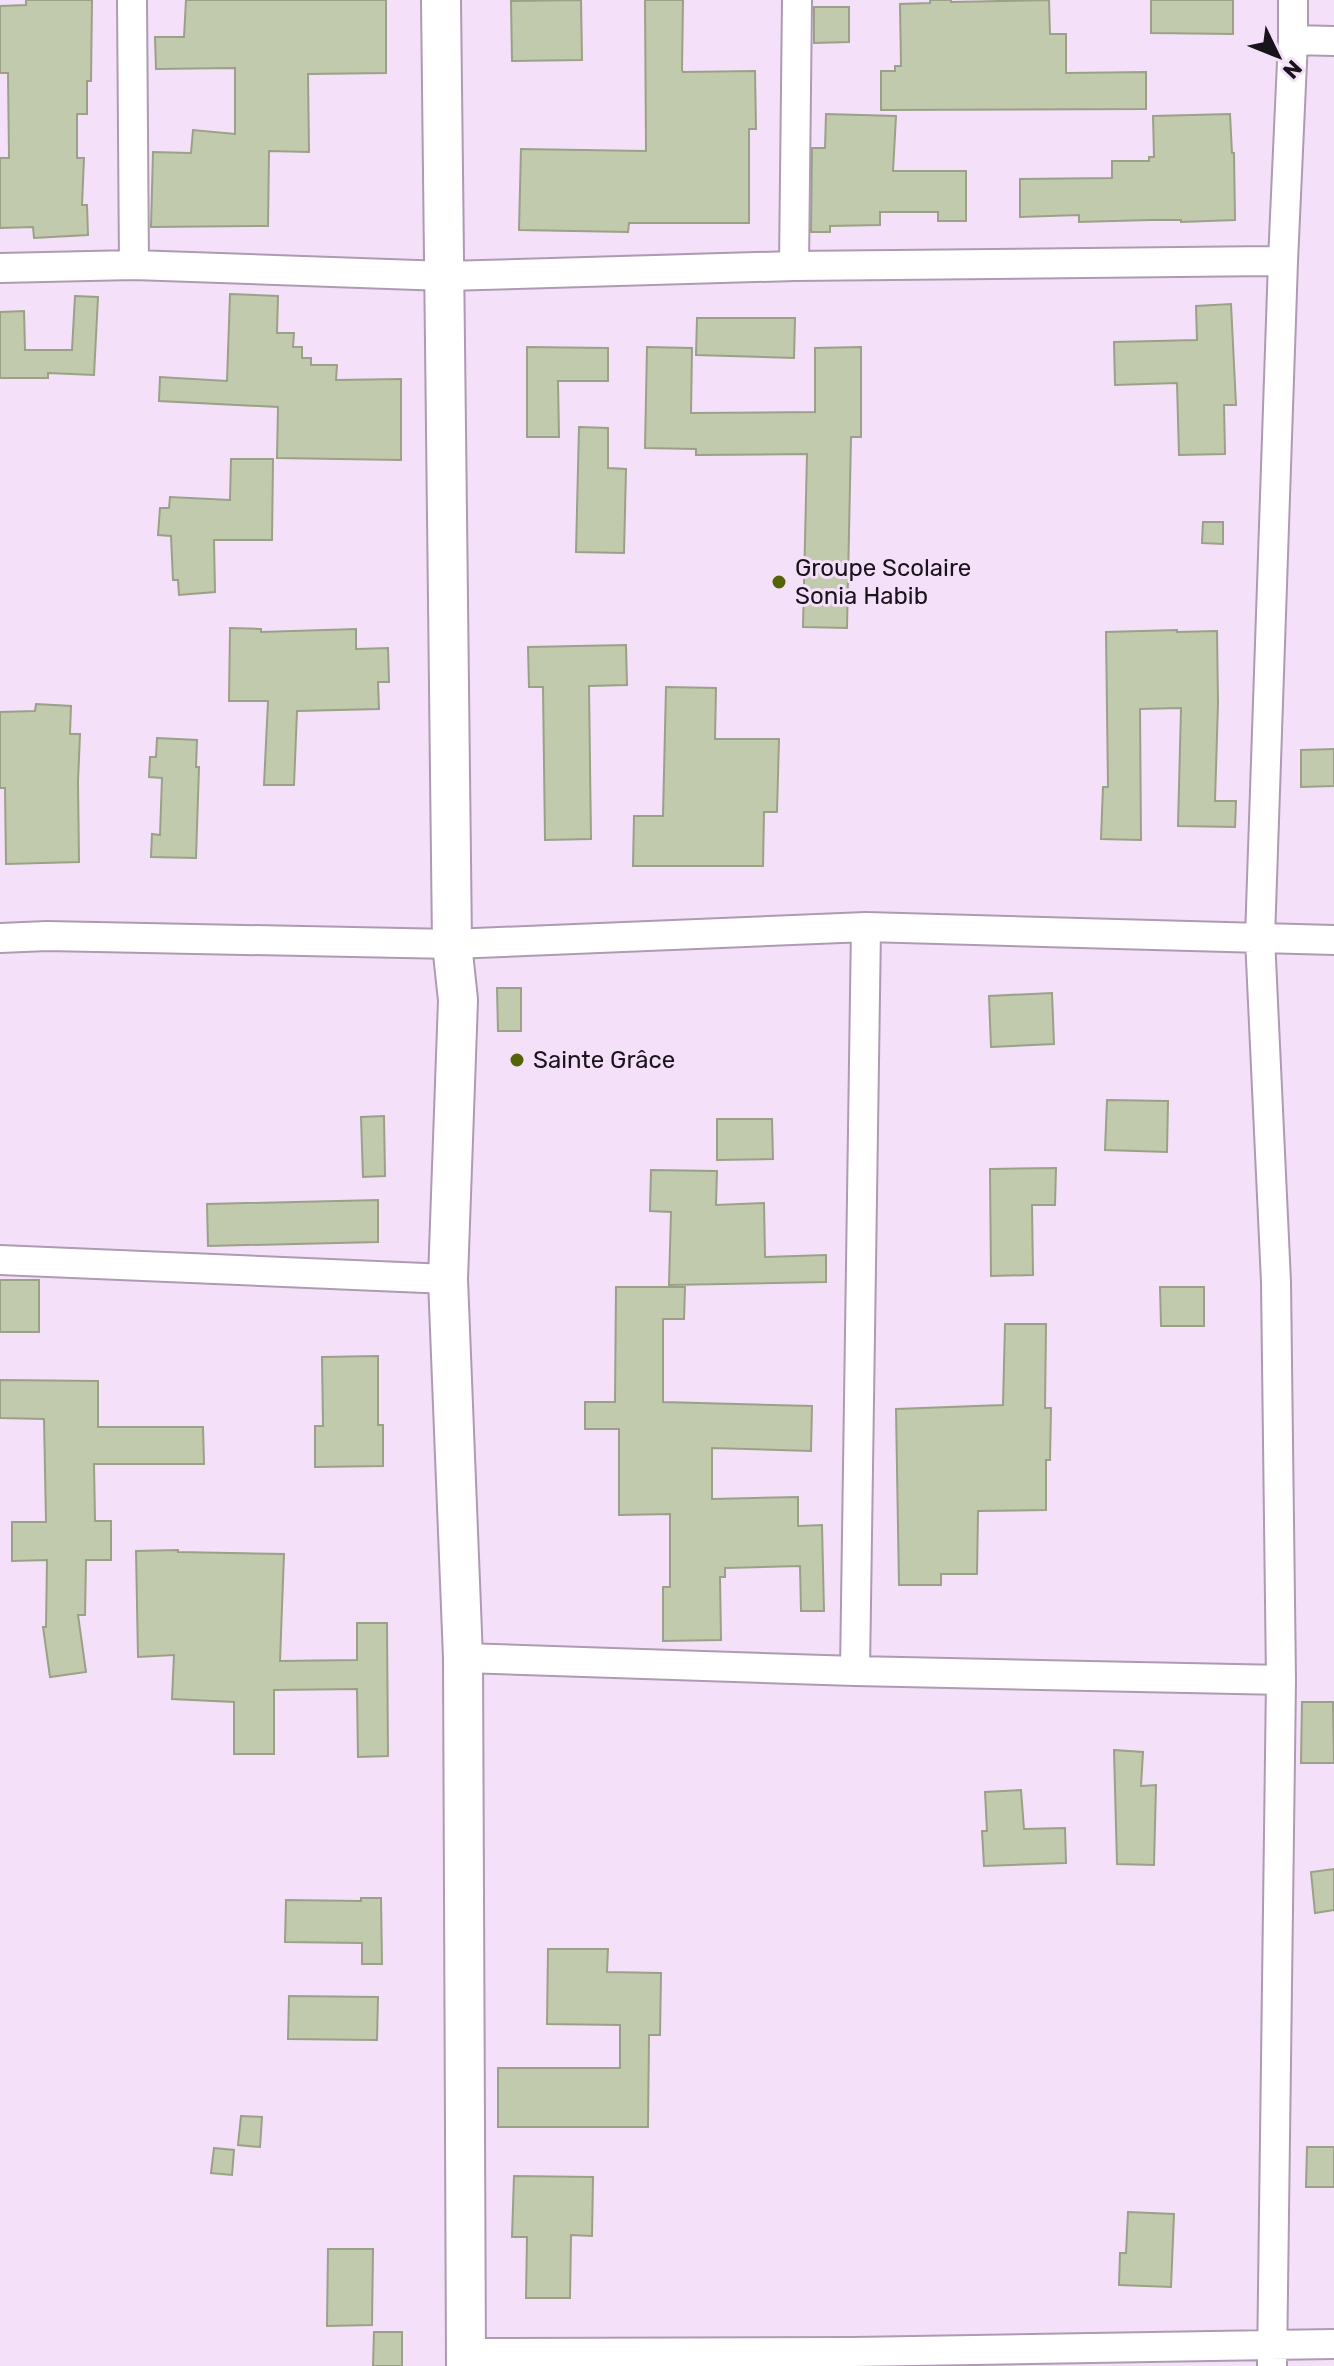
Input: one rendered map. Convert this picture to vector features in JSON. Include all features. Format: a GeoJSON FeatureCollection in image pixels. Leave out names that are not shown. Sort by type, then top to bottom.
{"type":"FeatureCollection","features":[{"type":"Feature","properties":{"kind":"street"},"geometry":{"type":"LineString","coordinates":[[132,0],[134,265]]}},
{"type":"Feature","properties":{"kind":"street"},"geometry":{"type":"LineString","coordinates":[[441,0],[452,944],[458,1000],[448,1279],[463,1658],[466,2359],[1272,2355],[1334,2344]]}},
{"type":"Feature","properties":{"kind":"street"},"geometry":{"type":"LineString","coordinates":[[794,266],[797,0]]}},
{"type":"Feature","properties":{"kind":"street"},"geometry":{"type":"LineString","coordinates":[[1272,2355],[1281,1680],[1276,1282],[1260,938],[1293,0]]}},
{"type":"Feature","properties":{"kind":"street"},"geometry":{"type":"LineString","coordinates":[[1293,40],[1334,41]]}},
{"type":"Feature","properties":{"kind":"street"},"geometry":{"type":"LineString","coordinates":[[0,268],[134,265],[445,276],[794,266],[1283,261]]}},
{"type":"Feature","properties":{"kind":"street"},"geometry":{"type":"LineString","coordinates":[[855,1671],[866,927]]}},
{"type":"Feature","properties":{"kind":"street"},"geometry":{"type":"LineString","coordinates":[[0,938],[62,936],[452,944],[866,927],[1334,940]]}},
{"type":"Feature","properties":{"kind":"street"},"geometry":{"type":"LineString","coordinates":[[0,1260],[448,1279]]}},
{"type":"Feature","properties":{"kind":"street"},"geometry":{"type":"LineString","coordinates":[[463,1658],[855,1671],[1281,1680]]}},
{"type":"Feature","properties":{"kind":"building"},"geometry":{"type":"Polygon","coordinates":[[[26,0],[92,0],[91,81],[87,81],[87,114],[77,114],[77,158],[84,158],[82,205],[87,205],[88,235],[34,238],[33,227],[0,228],[0,158],[9,158],[8,73],[0,73],[0,6],[26,5],[26,0]]]}},
{"type":"Feature","properties":{"kind":"building"},"geometry":{"type":"Polygon","coordinates":[[[186,0],[386,0],[386,73],[308,74],[309,152],[269,151],[268,226],[151,227],[153,152],[191,153],[193,130],[235,134],[235,68],[156,69],[155,37],[184,37],[186,0]]]}},
{"type":"Feature","properties":{"kind":"building"},"geometry":{"type":"Polygon","coordinates":[[[581,0],[582,60],[512,61],[511,1],[581,0]]]}},
{"type":"Feature","properties":{"kind":"building"},"geometry":{"type":"Polygon","coordinates":[[[645,0],[683,0],[683,72],[755,71],[756,129],[749,129],[749,223],[629,223],[628,232],[519,230],[521,149],[646,151],[645,0]]]}},
{"type":"Feature","properties":{"kind":"building"},"geometry":{"type":"Polygon","coordinates":[[[930,0],[1049,0],[1050,34],[1066,34],[1066,73],[1146,72],[1146,109],[881,110],[881,71],[895,71],[895,66],[901,66],[900,4],[930,3],[930,0]]]}},
{"type":"Feature","properties":{"kind":"building"},"geometry":{"type":"Polygon","coordinates":[[[1151,0],[1233,0],[1233,34],[1151,33],[1151,0]]]}},
{"type":"Feature","properties":{"kind":"building"},"geometry":{"type":"Polygon","coordinates":[[[814,7],[849,7],[849,42],[814,43],[814,7]]]}},
{"type":"Feature","properties":{"kind":"building"},"geometry":{"type":"Polygon","coordinates":[[[826,114],[896,116],[893,171],[966,171],[966,221],[938,221],[938,212],[880,212],[880,225],[830,226],[830,232],[811,232],[812,148],[825,148],[826,114]]]}},
{"type":"Feature","properties":{"kind":"building"},"geometry":{"type":"Polygon","coordinates":[[[1230,114],[1235,220],[1079,222],[1079,215],[1020,217],[1020,179],[1112,178],[1112,161],[1149,161],[1149,157],[1154,157],[1153,116],[1230,114]]]}},
{"type":"Feature","properties":{"kind":"building"},"geometry":{"type":"Polygon","coordinates":[[[230,294],[278,296],[277,333],[294,333],[293,347],[302,347],[302,358],[311,358],[311,365],[337,365],[336,380],[401,379],[401,460],[277,458],[278,407],[159,401],[160,377],[227,381],[230,294]]]}},
{"type":"Feature","properties":{"kind":"building"},"geometry":{"type":"Polygon","coordinates":[[[75,296],[98,297],[94,375],[48,373],[48,378],[0,378],[0,312],[24,311],[25,350],[72,350],[75,296]]]}},
{"type":"Feature","properties":{"kind":"building"},"geometry":{"type":"Polygon","coordinates":[[[1231,304],[1236,405],[1224,405],[1225,454],[1179,455],[1177,383],[1115,385],[1114,342],[1197,340],[1196,306],[1231,304]]]}},
{"type":"Feature","properties":{"kind":"building"},"geometry":{"type":"Polygon","coordinates":[[[697,318],[795,318],[794,358],[696,355],[697,318]]]}},
{"type":"Feature","properties":{"kind":"building"},"geometry":{"type":"Polygon","coordinates":[[[527,347],[608,348],[608,381],[558,381],[559,437],[527,437],[527,347]]]}},
{"type":"Feature","properties":{"kind":"building"},"geometry":{"type":"Polygon","coordinates":[[[647,347],[692,348],[691,413],[815,412],[815,348],[861,347],[861,437],[851,437],[847,628],[803,627],[807,454],[696,455],[696,449],[645,448],[647,347]]]}},
{"type":"Feature","properties":{"kind":"building"},"geometry":{"type":"Polygon","coordinates":[[[579,427],[608,428],[608,468],[626,469],[624,553],[576,552],[579,427]]]}},
{"type":"Feature","properties":{"kind":"building"},"geometry":{"type":"Polygon","coordinates":[[[231,459],[273,459],[272,540],[214,540],[215,592],[179,595],[178,580],[173,580],[171,536],[158,535],[160,508],[169,508],[170,497],[230,500],[231,459]]]}},
{"type":"Feature","properties":{"kind":"building"},"geometry":{"type":"Polygon","coordinates":[[[1203,522],[1223,522],[1223,544],[1202,543],[1203,522]]]}},
{"type":"Feature","properties":{"kind":"building"},"geometry":{"type":"Polygon","coordinates":[[[230,628],[261,629],[261,632],[356,629],[356,649],[388,648],[389,682],[378,682],[379,709],[297,711],[294,785],[264,785],[268,701],[229,701],[230,628]]]}},
{"type":"Feature","properties":{"kind":"building"},"geometry":{"type":"Polygon","coordinates":[[[1217,631],[1215,801],[1236,801],[1235,827],[1178,826],[1181,708],[1140,709],[1141,840],[1101,839],[1103,787],[1108,787],[1106,632],[1217,631]]]}},
{"type":"Feature","properties":{"kind":"building"},"geometry":{"type":"Polygon","coordinates":[[[626,645],[627,685],[589,686],[591,839],[545,840],[543,687],[529,687],[528,647],[626,645]]]}},
{"type":"Feature","properties":{"kind":"building"},"geometry":{"type":"Polygon","coordinates":[[[666,687],[716,688],[715,739],[779,739],[777,812],[764,812],[763,866],[633,866],[634,816],[663,816],[666,687]]]}},
{"type":"Feature","properties":{"kind":"building"},"geometry":{"type":"Polygon","coordinates":[[[36,704],[71,706],[70,734],[80,734],[79,862],[6,864],[5,788],[0,788],[0,712],[35,711],[36,704]]]}},
{"type":"Feature","properties":{"kind":"building"},"geometry":{"type":"Polygon","coordinates":[[[157,738],[197,740],[196,858],[151,857],[152,834],[160,835],[162,778],[149,777],[150,757],[156,757],[157,738]]]}},
{"type":"Feature","properties":{"kind":"building"},"geometry":{"type":"Polygon","coordinates":[[[1334,749],[1334,786],[1301,787],[1301,750],[1334,749]]]}},
{"type":"Feature","properties":{"kind":"building"},"geometry":{"type":"Polygon","coordinates":[[[497,988],[521,988],[521,1031],[498,1031],[497,988]]]}},
{"type":"Feature","properties":{"kind":"building"},"geometry":{"type":"Polygon","coordinates":[[[1052,993],[1054,1044],[991,1047],[989,996],[1052,993]]]}},
{"type":"Feature","properties":{"kind":"building"},"geometry":{"type":"Polygon","coordinates":[[[1107,1100],[1168,1101],[1167,1152],[1105,1150],[1107,1100]]]}},
{"type":"Feature","properties":{"kind":"building"},"geometry":{"type":"Polygon","coordinates":[[[384,1116],[385,1176],[363,1177],[361,1117],[384,1116]]]}},
{"type":"Feature","properties":{"kind":"building"},"geometry":{"type":"Polygon","coordinates":[[[717,1119],[772,1119],[773,1159],[717,1160],[717,1119]]]}},
{"type":"Feature","properties":{"kind":"building"},"geometry":{"type":"Polygon","coordinates":[[[1056,1168],[1055,1205],[1032,1205],[1033,1275],[991,1276],[990,1169],[1056,1168]]]}},
{"type":"Feature","properties":{"kind":"building"},"geometry":{"type":"Polygon","coordinates":[[[651,1170],[717,1171],[716,1205],[764,1203],[765,1257],[826,1255],[826,1282],[669,1285],[671,1212],[650,1211],[651,1170]]]}},
{"type":"Feature","properties":{"kind":"building"},"geometry":{"type":"Polygon","coordinates":[[[378,1200],[378,1242],[208,1246],[207,1204],[378,1200]]]}},
{"type":"Feature","properties":{"kind":"building"},"geometry":{"type":"Polygon","coordinates":[[[0,1280],[39,1280],[39,1332],[0,1332],[0,1280]]]}},
{"type":"Feature","properties":{"kind":"building"},"geometry":{"type":"Polygon","coordinates":[[[616,1287],[685,1287],[684,1319],[663,1319],[663,1402],[812,1406],[811,1451],[712,1448],[712,1499],[798,1497],[798,1526],[822,1525],[824,1611],[801,1611],[800,1566],[725,1568],[725,1577],[720,1577],[721,1640],[663,1641],[663,1587],[670,1587],[670,1514],[619,1515],[619,1429],[585,1429],[585,1402],[615,1402],[616,1287]]]}},
{"type":"Feature","properties":{"kind":"building"},"geometry":{"type":"Polygon","coordinates":[[[1160,1287],[1204,1287],[1204,1326],[1161,1326],[1160,1287]]]}},
{"type":"Feature","properties":{"kind":"building"},"geometry":{"type":"Polygon","coordinates":[[[1005,1324],[1046,1324],[1045,1408],[1051,1408],[1050,1460],[1046,1460],[1046,1510],[978,1511],[977,1574],[941,1574],[941,1585],[899,1585],[896,1409],[1003,1405],[1005,1324]]]}},
{"type":"Feature","properties":{"kind":"building"},"geometry":{"type":"Polygon","coordinates":[[[378,1356],[378,1425],[383,1425],[383,1466],[315,1467],[315,1426],[323,1426],[322,1357],[378,1356]]]}},
{"type":"Feature","properties":{"kind":"building"},"geometry":{"type":"Polygon","coordinates":[[[0,1380],[98,1381],[98,1427],[203,1427],[204,1464],[94,1464],[95,1521],[111,1521],[111,1560],[86,1560],[85,1615],[78,1615],[86,1672],[50,1677],[43,1627],[46,1627],[47,1560],[12,1561],[12,1522],[46,1522],[44,1419],[0,1418],[0,1380]]]}},
{"type":"Feature","properties":{"kind":"building"},"geometry":{"type":"Polygon","coordinates":[[[136,1551],[284,1554],[280,1661],[357,1660],[357,1623],[387,1623],[388,1756],[358,1757],[357,1689],[274,1690],[274,1754],[234,1754],[234,1702],[172,1699],[174,1655],[138,1657],[136,1551]]]}},
{"type":"Feature","properties":{"kind":"building"},"geometry":{"type":"Polygon","coordinates":[[[1302,1702],[1333,1702],[1334,1763],[1301,1763],[1302,1702]]]}},
{"type":"Feature","properties":{"kind":"building"},"geometry":{"type":"Polygon","coordinates":[[[1114,1750],[1143,1752],[1141,1786],[1156,1785],[1154,1865],[1117,1864],[1114,1750]]]}},
{"type":"Feature","properties":{"kind":"building"},"geometry":{"type":"Polygon","coordinates":[[[1021,1790],[1024,1829],[1065,1828],[1066,1863],[984,1866],[982,1831],[987,1831],[985,1792],[1021,1790]]]}},
{"type":"Feature","properties":{"kind":"building"},"geometry":{"type":"Polygon","coordinates":[[[1334,1869],[1334,1910],[1315,1913],[1311,1872],[1334,1869]]]}},
{"type":"Feature","properties":{"kind":"building"},"geometry":{"type":"Polygon","coordinates":[[[361,1898],[381,1898],[382,1964],[362,1964],[362,1943],[285,1942],[286,1900],[361,1901],[361,1898]]]}},
{"type":"Feature","properties":{"kind":"building"},"geometry":{"type":"Polygon","coordinates":[[[548,1949],[608,1949],[607,1972],[661,1973],[660,2035],[649,2035],[648,2127],[498,2127],[498,2068],[620,2068],[620,2025],[547,2024],[548,1949]]]}},
{"type":"Feature","properties":{"kind":"building"},"geometry":{"type":"Polygon","coordinates":[[[289,1996],[378,1997],[377,2040],[288,2039],[289,1996]]]}},
{"type":"Feature","properties":{"kind":"building"},"geometry":{"type":"Polygon","coordinates":[[[241,2116],[262,2117],[260,2147],[238,2145],[241,2116]]]}},
{"type":"Feature","properties":{"kind":"building"},"geometry":{"type":"Polygon","coordinates":[[[1307,2147],[1334,2147],[1334,2187],[1306,2187],[1307,2147]]]}},
{"type":"Feature","properties":{"kind":"building"},"geometry":{"type":"Polygon","coordinates":[[[214,2148],[234,2150],[232,2175],[211,2173],[214,2148]]]}},
{"type":"Feature","properties":{"kind":"building"},"geometry":{"type":"Polygon","coordinates":[[[514,2176],[593,2177],[592,2236],[571,2235],[570,2298],[526,2298],[527,2237],[512,2237],[514,2176]]]}},
{"type":"Feature","properties":{"kind":"building"},"geometry":{"type":"Polygon","coordinates":[[[1128,2212],[1174,2214],[1171,2287],[1119,2285],[1120,2253],[1126,2253],[1128,2212]]]}},
{"type":"Feature","properties":{"kind":"building"},"geometry":{"type":"Polygon","coordinates":[[[328,2249],[373,2249],[372,2325],[327,2326],[328,2249]]]}},
{"type":"Feature","properties":{"kind":"building"},"geometry":{"type":"Polygon","coordinates":[[[374,2332],[402,2332],[402,2366],[373,2366],[374,2332]]]}},
{"type":"Feature","properties":{"kind":"place","name":"Groupe Scolaire Sonia Habib"},"geometry":{"type":"Point","coordinates":[779,582]}},
{"type":"Feature","properties":{"kind":"place","name":"Sainte Grâce"},"geometry":{"type":"Point","coordinates":[517,1060]}}]}
